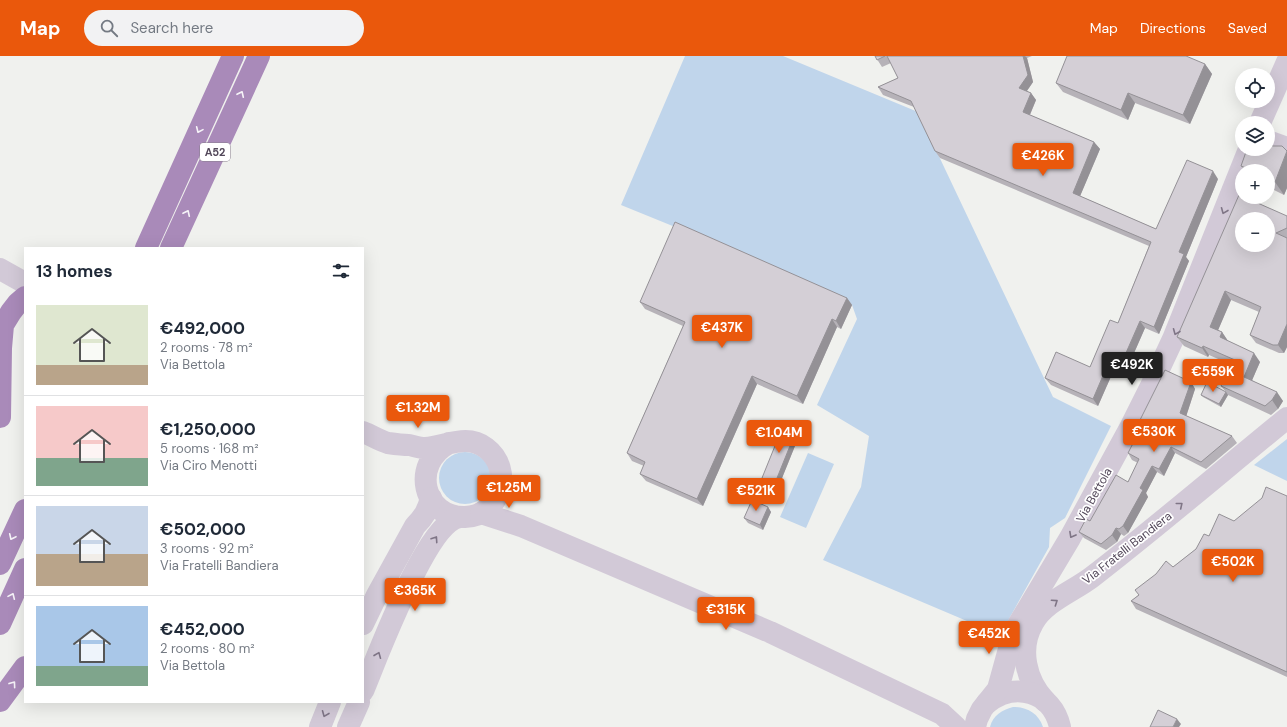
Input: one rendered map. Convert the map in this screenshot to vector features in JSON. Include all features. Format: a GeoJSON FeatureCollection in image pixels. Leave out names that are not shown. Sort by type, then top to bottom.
{"type":"FeatureCollection","features":[{"type":"Feature","properties":{"kind":"highway","name":"A52"},"geometry":{"type":"LineString","coordinates":[[146,247],[233,56]]}},
{"type":"Feature","properties":{"kind":"highway","name":"A52"},"geometry":{"type":"LineString","coordinates":[[171,247],[259,56]]}},
{"type":"Feature","properties":{"kind":"highway"},"geometry":{"type":"LineString","coordinates":[[0,417],[2,322],[18,303],[24,299]]}},
{"type":"Feature","properties":{"kind":"highway"},"geometry":{"type":"LineString","coordinates":[[0,564],[24,512]]}},
{"type":"Feature","properties":{"kind":"highway"},"geometry":{"type":"LineString","coordinates":[[0,624],[24,571]]}},
{"type":"Feature","properties":{"kind":"highway"},"geometry":{"type":"LineString","coordinates":[[0,701],[24,668]]}},
{"type":"Feature","properties":{"kind":"street"},"geometry":{"type":"LineString","coordinates":[[1263,116],[1287,62]]}},
{"type":"Feature","properties":{"kind":"street"},"geometry":{"type":"LineString","coordinates":[[1263,116],[1275,99],[1287,95]]}},
{"type":"Feature","properties":{"kind":"street"},"geometry":{"type":"LineString","coordinates":[[1275,144],[1287,148]]}},
{"type":"Feature","properties":{"kind":"street","name":"Via Bettola"},"geometry":{"type":"LineString","coordinates":[[974,727],[978,715],[995,694],[1000,684],[1009,649],[1018,625],[1034,601],[1070,538],[1131,426],[1152,384],[1173,339],[1247,156]]}},
{"type":"Feature","properties":{"kind":"street"},"geometry":{"type":"LineString","coordinates":[[0,257],[24,269]]}},
{"type":"Feature","properties":{"kind":"street"},"geometry":{"type":"LineString","coordinates":[[0,269],[24,282]]}},
{"type":"Feature","properties":{"kind":"street","name":"Via Fratelli Bandiera"},"geometry":{"type":"LineString","coordinates":[[1060,724],[1053,709],[1035,688],[1026,662],[1025,643],[1029,630],[1039,614],[1091,578],[1287,418]]}},
{"type":"Feature","properties":{"kind":"street"},"geometry":{"type":"LineString","coordinates":[[364,432],[387,442],[425,448],[466,440],[480,444],[496,457],[501,469],[507,503],[521,526]]}},
{"type":"Feature","properties":{"kind":"street"},"geometry":{"type":"LineString","coordinates":[[387,442],[415,466],[428,492],[442,510],[448,514],[460,517]]}},
{"type":"Feature","properties":{"kind":"street"},"geometry":{"type":"LineString","coordinates":[[364,622],[415,526],[424,517],[428,508],[428,492],[425,477],[430,460],[435,453],[449,443]]}},
{"type":"Feature","properties":{"kind":"street"},"geometry":{"type":"LineString","coordinates":[[364,689],[401,600],[418,567],[441,530],[452,520],[481,513],[492,504],[499,494],[502,481]]}},
{"type":"Feature","properties":{"kind":"street"},"geometry":{"type":"LineString","coordinates":[[481,513],[521,526],[770,632],[949,720],[988,703],[999,695],[1016,691],[1029,692],[1039,696],[1045,701]]}},
{"type":"Feature","properties":{"kind":"street"},"geometry":{"type":"LineString","coordinates":[[320,727],[330,703]]}},
{"type":"Feature","properties":{"kind":"street"},"geometry":{"type":"LineString","coordinates":[[348,727],[359,703]]}},
{"type":"Feature","properties":{"kind":"shaded area"},"geometry":{"type":"Polygon","coordinates":[[[685,56],[783,56],[918,112],[1053,397],[1111,426],[1065,518],[1050,528],[1049,547],[1000,635],[823,560],[861,487],[869,436],[817,405],[857,319],[852,305],[680,229],[621,205],[685,56]]]}},
{"type":"Feature","properties":{"kind":"shaded area"},"geometry":{"type":"Polygon","coordinates":[[[1287,439],[1287,481],[1254,465],[1287,439]]]}},
{"type":"Feature","properties":{"kind":"shaded area"},"geometry":{"type":"Polygon","coordinates":[[[460,452],[470,452],[479,456],[487,464],[491,473],[491,483],[487,492],[479,500],[470,504],[460,504],[451,500],[443,492],[439,483],[439,473],[443,464],[451,456],[460,452]]]}},
{"type":"Feature","properties":{"kind":"shaded area"},"geometry":{"type":"Polygon","coordinates":[[[808,453],[834,464],[806,528],[780,517],[808,453]]]}},
{"type":"Feature","properties":{"kind":"shaded area"},"geometry":{"type":"Polygon","coordinates":[[[1013,707],[1023,708],[1031,712],[1038,718],[1043,727],[990,727],[993,719],[998,714],[1013,707]]]}},
{"type":"Feature","properties":{"kind":"building"},"geometry":{"type":"Polygon","coordinates":[[[875,56],[885,56],[877,60],[875,56]]]}},
{"type":"Feature","properties":{"kind":"building"},"geometry":{"type":"Polygon","coordinates":[[[887,56],[1023,56],[1028,75],[1019,88],[1031,93],[1023,112],[1094,142],[1073,193],[1156,229],[1187,160],[1213,171],[1179,252],[1184,254],[1154,327],[1140,321],[1122,362],[1111,357],[1093,399],[1045,378],[1056,352],[1090,367],[1110,320],[1118,323],[1151,242],[935,151],[911,101],[878,87],[898,78],[887,56]]]}},
{"type":"Feature","properties":{"kind":"building"},"geometry":{"type":"Polygon","coordinates":[[[1067,56],[1186,56],[1205,64],[1183,115],[1128,93],[1121,110],[1056,83],[1067,56]]]}},
{"type":"Feature","properties":{"kind":"building"},"geometry":{"type":"Polygon","coordinates":[[[1275,146],[1282,146],[1287,151],[1275,182],[1275,164],[1242,164],[1245,156],[1275,156],[1275,146]]]}},
{"type":"Feature","properties":{"kind":"building"},"geometry":{"type":"Polygon","coordinates":[[[1235,204],[1260,204],[1287,216],[1287,228],[1276,233],[1287,238],[1287,324],[1278,345],[1273,345],[1250,335],[1261,307],[1225,291],[1210,327],[1222,332],[1220,337],[1254,353],[1244,377],[1277,392],[1272,400],[1265,406],[1221,386],[1235,360],[1203,346],[1202,348],[1177,337],[1235,204]]]}},
{"type":"Feature","properties":{"kind":"building"},"geometry":{"type":"Polygon","coordinates":[[[675,222],[847,298],[836,321],[832,319],[797,396],[752,376],[697,499],[640,474],[645,462],[627,453],[685,322],[640,302],[675,222]]]}},
{"type":"Feature","properties":{"kind":"building"},"geometry":{"type":"Polygon","coordinates":[[[1165,370],[1191,382],[1180,413],[1232,436],[1201,462],[1171,447],[1159,469],[1152,466],[1140,488],[1143,490],[1123,526],[1119,529],[1116,528],[1112,535],[1101,544],[1079,532],[1086,519],[1090,521],[1116,475],[1128,482],[1139,459],[1128,453],[1144,422],[1140,420],[1165,370]]]}},
{"type":"Feature","properties":{"kind":"building"},"geometry":{"type":"Polygon","coordinates":[[[1207,382],[1226,392],[1219,404],[1201,395],[1207,382]]]}},
{"type":"Feature","properties":{"kind":"building"},"geometry":{"type":"Polygon","coordinates":[[[783,426],[796,431],[775,483],[762,478],[783,426]]]}},
{"type":"Feature","properties":{"kind":"building"},"geometry":{"type":"Polygon","coordinates":[[[1266,487],[1287,496],[1287,672],[1131,601],[1139,595],[1135,590],[1156,574],[1166,561],[1173,567],[1196,549],[1204,534],[1209,536],[1219,514],[1234,521],[1262,498],[1266,487]]]}},
{"type":"Feature","properties":{"kind":"building"},"geometry":{"type":"Polygon","coordinates":[[[752,500],[768,507],[760,525],[744,518],[752,500]]]}},
{"type":"Feature","properties":{"kind":"building"},"geometry":{"type":"Polygon","coordinates":[[[1158,710],[1177,719],[1173,727],[1150,727],[1158,710]]]}}]}
